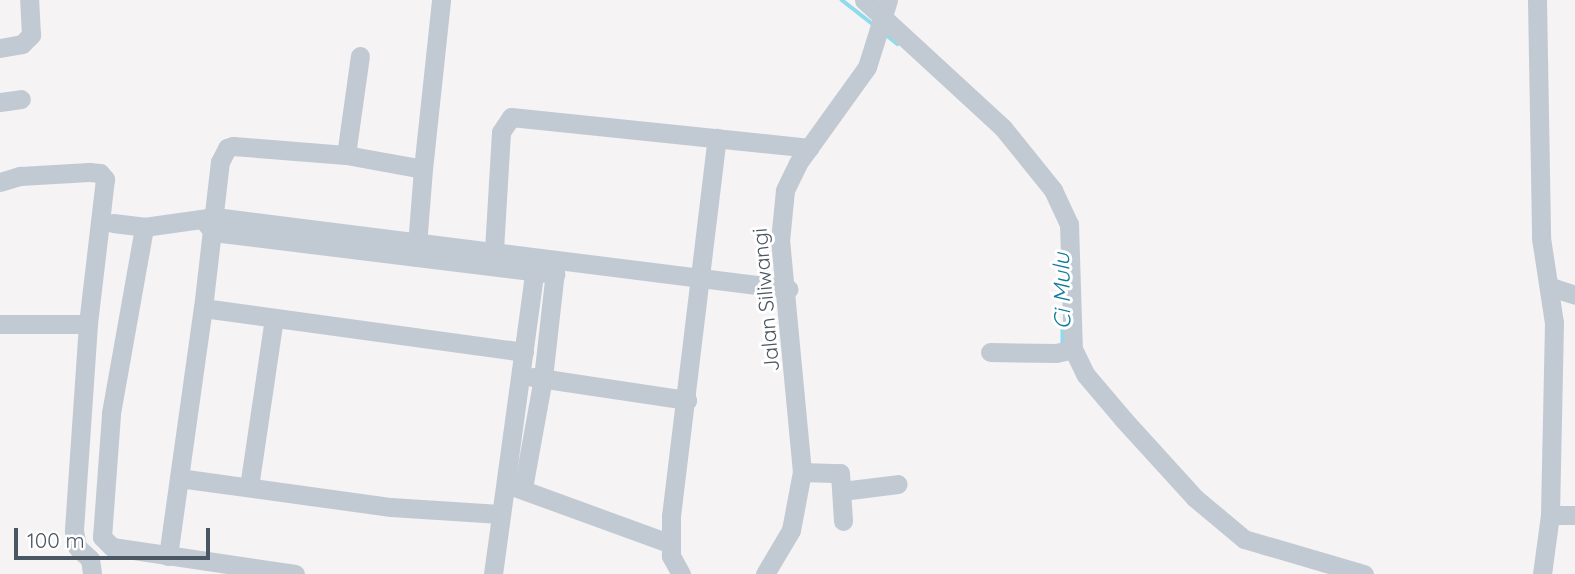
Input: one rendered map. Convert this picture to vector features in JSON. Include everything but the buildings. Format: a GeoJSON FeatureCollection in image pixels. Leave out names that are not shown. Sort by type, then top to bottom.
{"type":"FeatureCollection","features":[{"type":"Feature","properties":{"kind":"street"},"geometry":{"type":"LineString","coordinates":[[0,48],[22,44],[31,36],[29,0]]}},
{"type":"Feature","properties":{"kind":"street"},"geometry":{"type":"LineString","coordinates":[[417,248],[441,0]]}},
{"type":"Feature","properties":{"kind":"street"},"geometry":{"type":"LineString","coordinates":[[864,0],[886,11],[1003,128],[1053,190],[1069,224],[1067,350],[1124,420],[1195,498],[1230,528],[1267,549],[1364,574]]}},
{"type":"Feature","properties":{"kind":"street"},"geometry":{"type":"LineString","coordinates":[[1537,0],[1541,238],[1551,286],[1549,515],[1542,574]]}},
{"type":"Feature","properties":{"kind":"street","name":"Jalan Siliwangi"},"geometry":{"type":"LineString","coordinates":[[765,574],[791,530],[802,472],[781,208],[791,175],[867,67],[886,11]]}},
{"type":"Feature","properties":{"kind":"street"},"geometry":{"type":"LineString","coordinates":[[346,156],[360,56]]}},
{"type":"Feature","properties":{"kind":"street"},"geometry":{"type":"LineString","coordinates":[[0,102],[21,99]]}},
{"type":"Feature","properties":{"kind":"street"},"geometry":{"type":"LineString","coordinates":[[494,250],[501,132],[506,119],[590,123],[809,148]]}},
{"type":"Feature","properties":{"kind":"street"},"geometry":{"type":"LineString","coordinates":[[681,574],[669,543],[717,138]]}},
{"type":"Feature","properties":{"kind":"street"},"geometry":{"type":"LineString","coordinates":[[168,556],[203,308],[211,223],[220,162],[227,148],[255,144],[423,169]]}},
{"type":"Feature","properties":{"kind":"street"},"geometry":{"type":"LineString","coordinates":[[0,182],[20,176],[89,172],[100,173],[105,179],[88,324],[74,531],[77,547],[90,559],[92,574]]}},
{"type":"Feature","properties":{"kind":"street"},"geometry":{"type":"LineString","coordinates":[[113,223],[144,227],[157,222],[211,223],[536,264],[788,289]]}},
{"type":"Feature","properties":{"kind":"street"},"geometry":{"type":"LineString","coordinates":[[144,227],[111,413],[99,524],[102,537],[112,547],[295,574]]}},
{"type":"Feature","properties":{"kind":"street"},"geometry":{"type":"LineString","coordinates":[[417,248],[494,250],[536,264]]}},
{"type":"Feature","properties":{"kind":"street"},"geometry":{"type":"LineString","coordinates":[[514,486],[521,376],[536,264]]}},
{"type":"Feature","properties":{"kind":"street"},"geometry":{"type":"LineString","coordinates":[[493,574],[500,514],[514,486],[543,378],[556,266]]}},
{"type":"Feature","properties":{"kind":"street"},"geometry":{"type":"LineString","coordinates":[[1551,286],[1575,295]]}},
{"type":"Feature","properties":{"kind":"street"},"geometry":{"type":"LineString","coordinates":[[203,308],[524,352]]}},
{"type":"Feature","properties":{"kind":"street"},"geometry":{"type":"LineString","coordinates":[[249,487],[274,318]]}},
{"type":"Feature","properties":{"kind":"street"},"geometry":{"type":"LineString","coordinates":[[0,324],[88,324]]}},
{"type":"Feature","properties":{"kind":"street"},"geometry":{"type":"LineString","coordinates":[[990,352],[1067,350]]}},
{"type":"Feature","properties":{"kind":"street"},"geometry":{"type":"LineString","coordinates":[[521,376],[687,400]]}},
{"type":"Feature","properties":{"kind":"street"},"geometry":{"type":"LineString","coordinates":[[802,472],[837,471],[842,491],[843,521]]}},
{"type":"Feature","properties":{"kind":"street"},"geometry":{"type":"LineString","coordinates":[[179,478],[391,507],[500,514]]}},
{"type":"Feature","properties":{"kind":"street"},"geometry":{"type":"LineString","coordinates":[[842,491],[898,484]]}},
{"type":"Feature","properties":{"kind":"street"},"geometry":{"type":"LineString","coordinates":[[514,486],[669,543]]}},
{"type":"Feature","properties":{"kind":"street"},"geometry":{"type":"LineString","coordinates":[[1549,515],[1575,515]]}},
{"type":"Feature","properties":{"kind":"waterway","name":"Ci Mulu"},"geometry":{"type":"LineString","coordinates":[[842,0],[874,25]]}},
{"type":"Feature","properties":{"kind":"waterway","name":"Ci Mulu"},"geometry":{"type":"LineString","coordinates":[[885,34],[898,44]]}},
{"type":"Feature","properties":{"kind":"waterway","name":"Ci Mulu"},"geometry":{"type":"LineString","coordinates":[[1063,325],[1063,345]]}}]}
